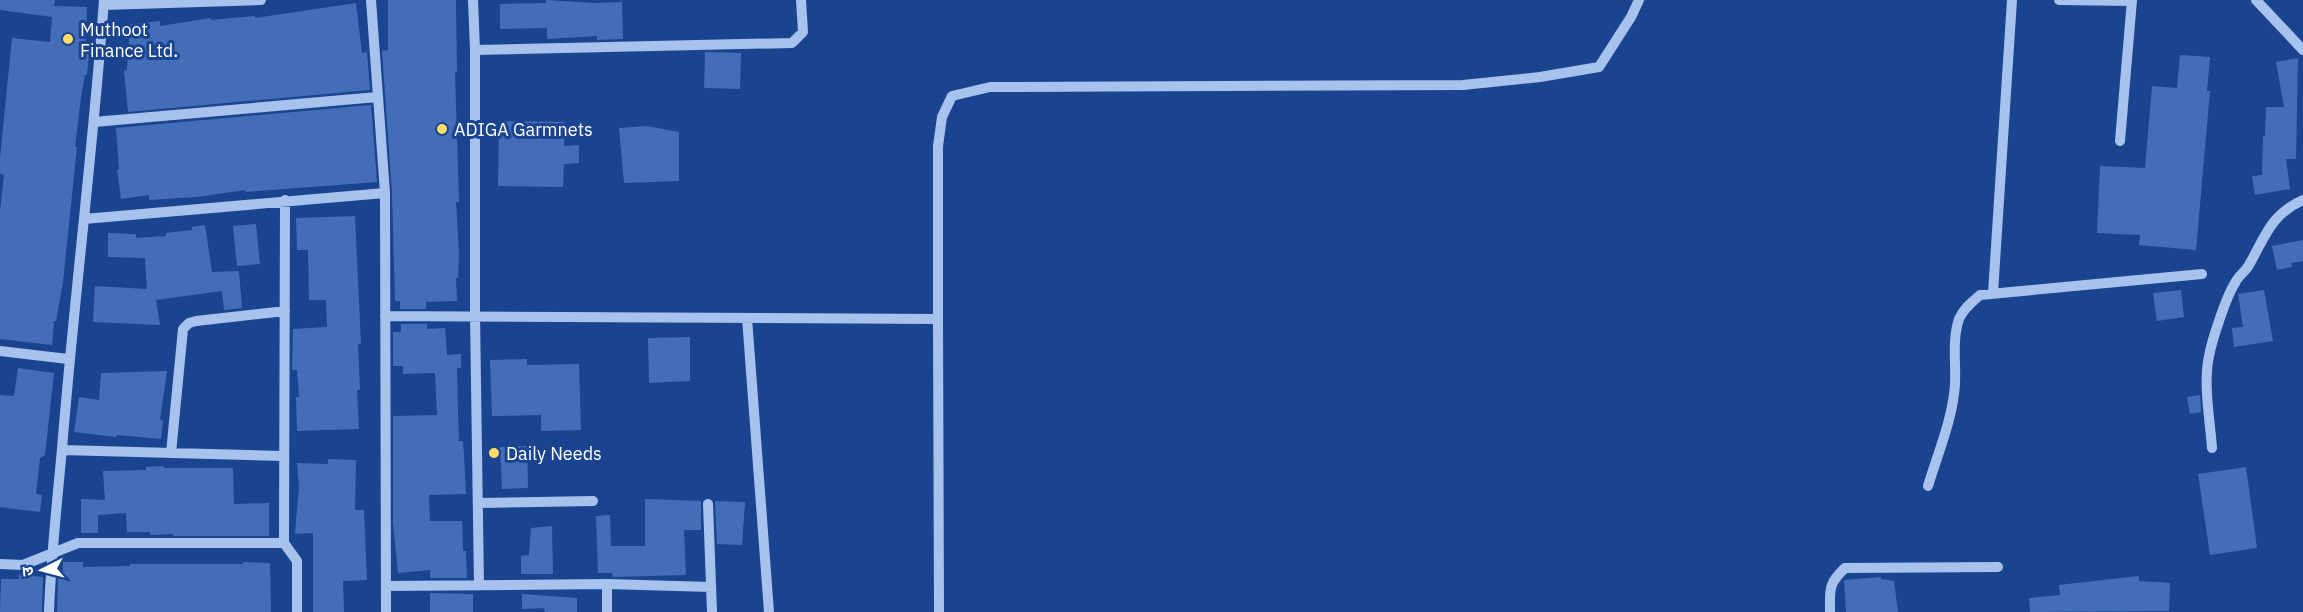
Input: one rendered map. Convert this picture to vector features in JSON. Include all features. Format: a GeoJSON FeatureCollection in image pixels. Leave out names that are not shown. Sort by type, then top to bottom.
{"type":"FeatureCollection","features":[{"type":"Feature","properties":{"kind":"street"},"geometry":{"type":"LineString","coordinates":[[49,612],[51,554],[62,450],[68,359],[94,122],[104,2],[261,0]]}},
{"type":"Feature","properties":{"kind":"street"},"geometry":{"type":"LineString","coordinates":[[371,0],[385,193],[387,612]]}},
{"type":"Feature","properties":{"kind":"street"},"geometry":{"type":"LineString","coordinates":[[473,0],[479,585]]}},
{"type":"Feature","properties":{"kind":"street"},"geometry":{"type":"LineString","coordinates":[[475,50],[792,43],[803,32],[801,0]]}},
{"type":"Feature","properties":{"kind":"street"},"geometry":{"type":"LineString","coordinates":[[939,612],[938,146],[942,117],[952,96],[990,87],[1463,85],[1540,77],[1599,67],[1631,17],[1639,0]]}},
{"type":"Feature","properties":{"kind":"street"},"geometry":{"type":"LineString","coordinates":[[1993,293],[2012,0]]}},
{"type":"Feature","properties":{"kind":"street"},"geometry":{"type":"LineString","coordinates":[[2060,0],[2132,1],[2120,141]]}},
{"type":"Feature","properties":{"kind":"street"},"geometry":{"type":"LineString","coordinates":[[2256,0],[2303,50]]}},
{"type":"Feature","properties":{"kind":"street"},"geometry":{"type":"LineString","coordinates":[[94,122],[377,97]]}},
{"type":"Feature","properties":{"kind":"street"},"geometry":{"type":"LineString","coordinates":[[84,219],[385,193]]}},
{"type":"Feature","properties":{"kind":"street"},"geometry":{"type":"LineString","coordinates":[[285,200],[284,543],[297,561],[297,612]]}},
{"type":"Feature","properties":{"kind":"street"},"geometry":{"type":"LineString","coordinates":[[2212,448],[2207,376],[2209,357],[2221,319],[2235,283],[2248,267],[2269,226],[2290,206],[2303,200]]}},
{"type":"Feature","properties":{"kind":"street"},"geometry":{"type":"LineString","coordinates":[[1928,486],[1950,411],[1955,384],[1954,351],[1960,319],[1970,304],[1980,295],[2202,274]]}},
{"type":"Feature","properties":{"kind":"street"},"geometry":{"type":"LineString","coordinates":[[171,453],[183,329],[189,323],[196,321],[285,311]]}},
{"type":"Feature","properties":{"kind":"street"},"geometry":{"type":"LineString","coordinates":[[385,316],[938,319]]}},
{"type":"Feature","properties":{"kind":"street"},"geometry":{"type":"LineString","coordinates":[[747,318],[769,612]]}},
{"type":"Feature","properties":{"kind":"street"},"geometry":{"type":"LineString","coordinates":[[0,351],[68,359]]}},
{"type":"Feature","properties":{"kind":"street"},"geometry":{"type":"LineString","coordinates":[[62,450],[283,456]]}},
{"type":"Feature","properties":{"kind":"street"},"geometry":{"type":"LineString","coordinates":[[478,503],[593,501]]}},
{"type":"Feature","properties":{"kind":"street"},"geometry":{"type":"LineString","coordinates":[[708,504],[712,612]]}},
{"type":"Feature","properties":{"kind":"street"},"geometry":{"type":"LineString","coordinates":[[0,564],[23,566],[78,543],[284,543]]}},
{"type":"Feature","properties":{"kind":"street"},"geometry":{"type":"LineString","coordinates":[[1830,612],[1832,580],[1845,568],[1998,567]]}},
{"type":"Feature","properties":{"kind":"street"},"geometry":{"type":"LineString","coordinates":[[386,586],[607,584],[711,587]]}},
{"type":"Feature","properties":{"kind":"street"},"geometry":{"type":"LineString","coordinates":[[607,584],[607,612]]}},
{"type":"Feature","properties":{"kind":"building"},"geometry":{"type":"Polygon","coordinates":[[[0,0],[55,0],[54,6],[87,7],[85,53],[89,54],[87,75],[85,75],[81,97],[63,282],[56,321],[54,321],[52,345],[0,339],[0,211],[4,175],[0,174],[0,158],[12,38],[50,42],[52,17],[0,10],[0,0]]]}},
{"type":"Feature","properties":{"kind":"building"},"geometry":{"type":"Polygon","coordinates":[[[388,0],[456,0],[457,72],[455,72],[459,202],[456,202],[459,254],[458,278],[456,278],[457,301],[426,302],[426,309],[400,309],[400,301],[395,301],[392,193],[382,51],[388,50],[388,0]]]}},
{"type":"Feature","properties":{"kind":"building"},"geometry":{"type":"Polygon","coordinates":[[[546,0],[622,2],[623,39],[597,40],[597,36],[547,39],[547,28],[500,29],[500,4],[546,3],[546,0]]]}},
{"type":"Feature","properties":{"kind":"building"},"geometry":{"type":"Polygon","coordinates":[[[356,3],[362,53],[367,52],[370,90],[128,112],[124,71],[127,70],[130,24],[160,21],[160,26],[211,18],[211,20],[255,16],[255,18],[356,3]]]}},
{"type":"Feature","properties":{"kind":"building"},"geometry":{"type":"Polygon","coordinates":[[[705,52],[741,53],[740,89],[704,88],[705,52]]]}},
{"type":"Feature","properties":{"kind":"building"},"geometry":{"type":"Polygon","coordinates":[[[2180,55],[2210,57],[2207,91],[2210,91],[2196,250],[2139,245],[2140,235],[2097,233],[2100,166],[2145,168],[2152,86],[2177,88],[2180,55]]]}},
{"type":"Feature","properties":{"kind":"building"},"geometry":{"type":"Polygon","coordinates":[[[2298,58],[2296,159],[2286,159],[2290,189],[2255,195],[2252,176],[2262,175],[2266,107],[2284,107],[2276,62],[2298,58]]]}},
{"type":"Feature","properties":{"kind":"building"},"geometry":{"type":"Polygon","coordinates":[[[371,105],[377,182],[245,192],[245,190],[197,197],[149,200],[149,195],[121,199],[117,170],[119,169],[116,128],[371,105]]]}},
{"type":"Feature","properties":{"kind":"building"},"geometry":{"type":"Polygon","coordinates":[[[499,121],[565,122],[564,146],[579,145],[579,163],[564,164],[563,187],[498,186],[499,121]]]}},
{"type":"Feature","properties":{"kind":"building"},"geometry":{"type":"Polygon","coordinates":[[[647,126],[679,132],[679,181],[624,183],[619,128],[647,126]]]}},
{"type":"Feature","properties":{"kind":"building"},"geometry":{"type":"Polygon","coordinates":[[[355,216],[361,344],[358,344],[359,429],[297,431],[296,397],[299,397],[297,370],[292,370],[293,329],[327,327],[326,300],[309,300],[308,250],[297,250],[296,218],[355,216]]]}},
{"type":"Feature","properties":{"kind":"building"},"geometry":{"type":"Polygon","coordinates":[[[256,224],[260,264],[237,266],[233,226],[256,224]]]}},
{"type":"Feature","properties":{"kind":"building"},"geometry":{"type":"Polygon","coordinates":[[[205,225],[212,272],[239,271],[242,308],[224,310],[222,291],[156,300],[160,325],[93,322],[95,286],[147,289],[145,258],[108,257],[108,233],[136,234],[136,238],[166,236],[166,233],[192,230],[192,227],[205,225]]]}},
{"type":"Feature","properties":{"kind":"building"},"geometry":{"type":"Polygon","coordinates":[[[2303,240],[2303,261],[2291,263],[2292,267],[2277,270],[2272,246],[2303,240]]]}},
{"type":"Feature","properties":{"kind":"building"},"geometry":{"type":"Polygon","coordinates":[[[2181,290],[2184,317],[2157,321],[2153,293],[2181,290]]]}},
{"type":"Feature","properties":{"kind":"building"},"geometry":{"type":"Polygon","coordinates":[[[2264,290],[2273,341],[2234,347],[2232,328],[2243,327],[2238,294],[2264,290]]]}},
{"type":"Feature","properties":{"kind":"building"},"geometry":{"type":"Polygon","coordinates":[[[401,324],[427,324],[427,329],[445,328],[447,355],[461,354],[461,368],[457,368],[459,441],[463,441],[466,494],[429,495],[430,521],[462,521],[467,578],[430,578],[430,570],[398,573],[393,523],[393,416],[437,415],[435,373],[403,374],[403,366],[393,366],[393,332],[401,332],[401,324]]]}},
{"type":"Feature","properties":{"kind":"building"},"geometry":{"type":"Polygon","coordinates":[[[690,337],[690,381],[649,383],[648,338],[690,337]]]}},
{"type":"Feature","properties":{"kind":"building"},"geometry":{"type":"Polygon","coordinates":[[[527,359],[527,365],[579,364],[581,430],[541,431],[541,415],[492,416],[490,360],[527,359]]]}},
{"type":"Feature","properties":{"kind":"building"},"geometry":{"type":"Polygon","coordinates":[[[18,368],[54,373],[45,455],[40,458],[36,494],[42,495],[40,512],[0,507],[0,395],[14,396],[18,368]]]}},
{"type":"Feature","properties":{"kind":"building"},"geometry":{"type":"Polygon","coordinates":[[[167,371],[160,420],[163,420],[161,439],[74,432],[79,397],[99,400],[101,373],[167,371]]]}},
{"type":"Feature","properties":{"kind":"building"},"geometry":{"type":"Polygon","coordinates":[[[2200,395],[2201,412],[2190,414],[2187,397],[2200,395]]]}},
{"type":"Feature","properties":{"kind":"building"},"geometry":{"type":"Polygon","coordinates":[[[527,446],[528,488],[502,489],[500,447],[527,446]]]}},
{"type":"Feature","properties":{"kind":"building"},"geometry":{"type":"Polygon","coordinates":[[[328,459],[356,460],[355,510],[364,510],[367,580],[343,581],[344,612],[313,612],[313,533],[295,534],[299,486],[297,463],[328,464],[328,459]]]}},
{"type":"Feature","properties":{"kind":"building"},"geometry":{"type":"Polygon","coordinates":[[[164,466],[164,468],[233,468],[234,504],[269,503],[269,536],[173,536],[173,534],[150,535],[150,532],[127,532],[126,513],[98,515],[98,533],[81,533],[81,499],[105,500],[103,471],[146,470],[146,467],[164,466]]]}},
{"type":"Feature","properties":{"kind":"building"},"geometry":{"type":"Polygon","coordinates":[[[2246,467],[2257,548],[2210,555],[2198,474],[2246,467]]]}},
{"type":"Feature","properties":{"kind":"building"},"geometry":{"type":"Polygon","coordinates":[[[645,499],[701,501],[701,530],[684,530],[686,575],[613,577],[612,573],[598,573],[596,516],[610,515],[611,546],[645,546],[645,499]]]}},
{"type":"Feature","properties":{"kind":"building"},"geometry":{"type":"Polygon","coordinates":[[[715,501],[745,502],[742,545],[717,544],[715,501]]]}},
{"type":"Feature","properties":{"kind":"building"},"geometry":{"type":"Polygon","coordinates":[[[552,526],[553,574],[521,574],[521,556],[529,555],[531,528],[552,526]]]}},
{"type":"Feature","properties":{"kind":"building"},"geometry":{"type":"Polygon","coordinates":[[[63,562],[83,562],[83,567],[130,566],[130,564],[270,563],[271,612],[57,612],[58,579],[63,579],[63,562]]]}},
{"type":"Feature","properties":{"kind":"building"},"geometry":{"type":"Polygon","coordinates":[[[19,575],[43,577],[42,612],[0,612],[1,579],[19,579],[19,575]]]}},
{"type":"Feature","properties":{"kind":"building"},"geometry":{"type":"Polygon","coordinates":[[[2139,576],[2139,581],[2170,583],[2169,611],[2030,612],[2029,598],[2060,595],[2059,585],[2139,576]]]}},
{"type":"Feature","properties":{"kind":"building"},"geometry":{"type":"Polygon","coordinates":[[[1881,577],[1881,579],[1894,581],[1898,612],[1846,612],[1844,580],[1881,577]]]}},
{"type":"Feature","properties":{"kind":"building"},"geometry":{"type":"Polygon","coordinates":[[[430,593],[473,594],[473,612],[430,612],[430,593]]]}},
{"type":"Feature","properties":{"kind":"building"},"geometry":{"type":"Polygon","coordinates":[[[522,594],[577,598],[577,612],[545,612],[544,608],[522,609],[522,594]]]}},
{"type":"Feature","properties":{"kind":"place","name":"Muthoot Finance Ltd."},"geometry":{"type":"Point","coordinates":[68,39]}},
{"type":"Feature","properties":{"kind":"place","name":"ADIGA Garmnets"},"geometry":{"type":"Point","coordinates":[442,129]}},
{"type":"Feature","properties":{"kind":"place","name":"Daily Needs"},"geometry":{"type":"Point","coordinates":[494,453]}}]}
